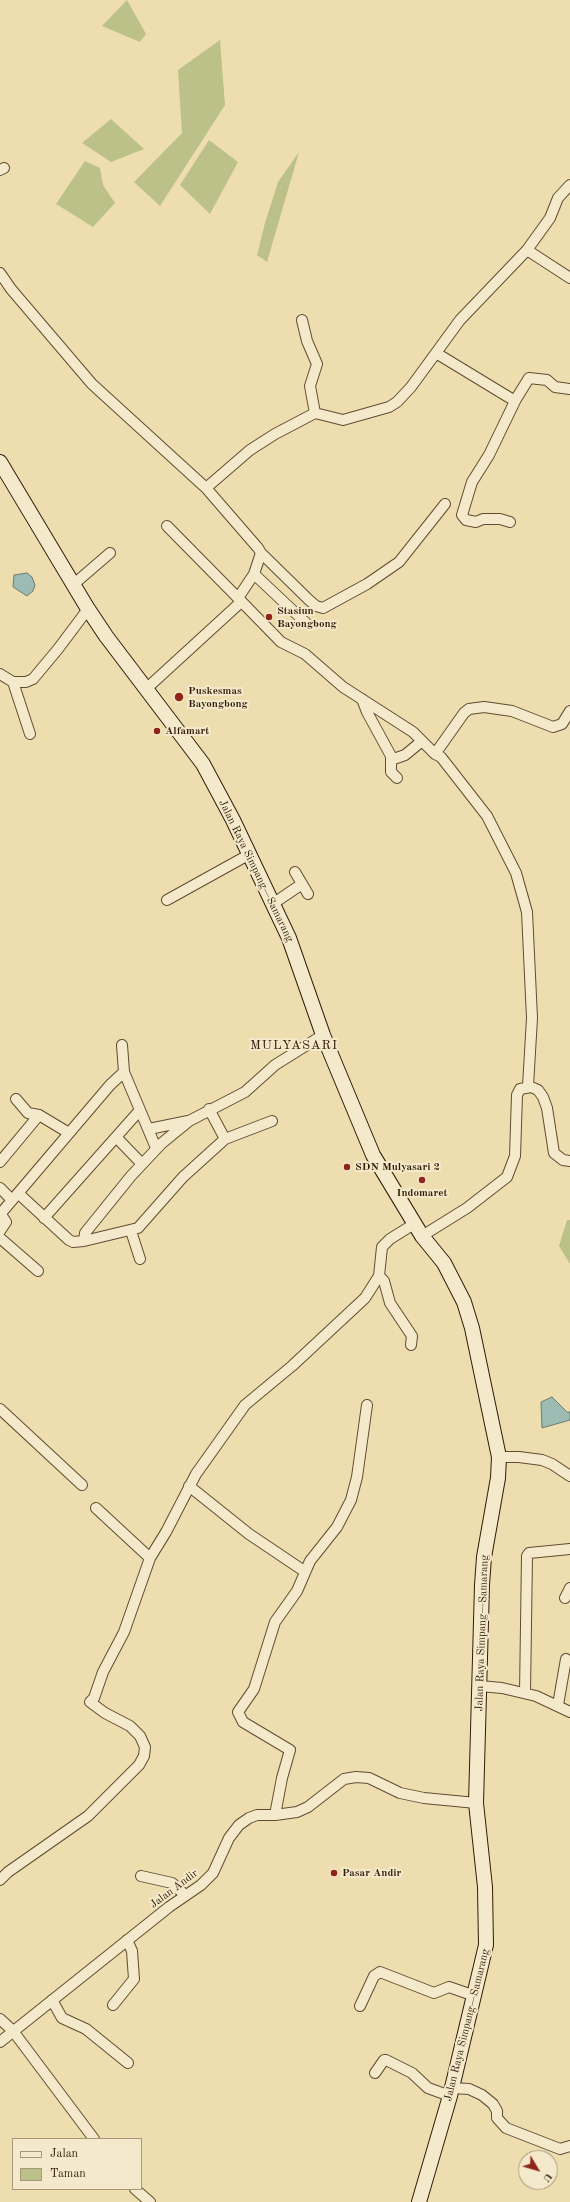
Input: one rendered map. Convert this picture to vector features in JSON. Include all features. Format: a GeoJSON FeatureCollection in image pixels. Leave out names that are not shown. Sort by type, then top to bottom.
{"type":"FeatureCollection","features":[{"type":"Feature","properties":{"kind":"main road","name":"Jalan Raya Simpang—Samarang"},"geometry":{"type":"LineString","coordinates":[[0,462],[88,608],[146,689],[203,764],[274,903],[304,976],[323,1035],[373,1156],[414,1224],[444,1263],[468,1314],[484,1379],[498,1457],[498,1478],[482,1578],[476,1803],[487,1920],[486,1945],[451,2092],[419,2202]]}},
{"type":"Feature","properties":{"kind":"street"},"geometry":{"type":"LineString","coordinates":[[206,488],[250,450],[274,434],[315,413],[343,420],[389,407],[406,393],[460,320],[527,250],[550,218],[558,198],[570,185]]}},
{"type":"Feature","properties":{"kind":"street"},"geometry":{"type":"LineString","coordinates":[[527,250],[570,278]]}},
{"type":"Feature","properties":{"kind":"street"},"geometry":{"type":"LineString","coordinates":[[0,273],[11,289],[92,384],[206,488],[261,553],[316,606],[323,608],[367,584],[399,562],[445,504]]}},
{"type":"Feature","properties":{"kind":"street"},"geometry":{"type":"LineString","coordinates":[[302,320],[307,342],[317,364],[310,386],[315,413]]}},
{"type":"Feature","properties":{"kind":"street"},"geometry":{"type":"LineString","coordinates":[[436,353],[515,401]]}},
{"type":"Feature","properties":{"kind":"street"},"geometry":{"type":"LineString","coordinates":[[510,522],[500,519],[483,519],[476,522],[466,520],[462,515],[472,482],[489,455],[515,401],[529,378],[547,380],[555,387],[570,389]]}},
{"type":"Feature","properties":{"kind":"street"},"geometry":{"type":"LineString","coordinates":[[167,526],[281,642],[305,654],[343,687],[398,720],[435,754],[441,757],[487,816],[516,873],[526,904],[530,947],[532,1018],[528,1086]]}},
{"type":"Feature","properties":{"kind":"street"},"geometry":{"type":"LineString","coordinates":[[74,584],[110,553]]}},
{"type":"Feature","properties":{"kind":"street"},"geometry":{"type":"LineString","coordinates":[[146,689],[239,600],[254,574],[261,553]]}},
{"type":"Feature","properties":{"kind":"street"},"geometry":{"type":"LineString","coordinates":[[254,574],[306,623]]}},
{"type":"Feature","properties":{"kind":"street"},"geometry":{"type":"LineString","coordinates":[[0,674],[13,682],[26,682],[33,679],[58,650],[88,608]]}},
{"type":"Feature","properties":{"kind":"street"},"geometry":{"type":"LineString","coordinates":[[13,682],[30,734]]}},
{"type":"Feature","properties":{"kind":"street"},"geometry":{"type":"LineString","coordinates":[[362,699],[391,760],[391,772],[397,778]]}},
{"type":"Feature","properties":{"kind":"street"},"geometry":{"type":"LineString","coordinates":[[435,754],[464,713],[469,709],[484,707],[512,711],[545,725],[553,726],[562,724],[570,711]]}},
{"type":"Feature","properties":{"kind":"street"},"geometry":{"type":"LineString","coordinates":[[391,760],[410,752],[422,741]]}},
{"type":"Feature","properties":{"kind":"street"},"geometry":{"type":"LineString","coordinates":[[167,900],[250,854]]}},
{"type":"Feature","properties":{"kind":"street"},"geometry":{"type":"LineString","coordinates":[[295,872],[308,894]]}},
{"type":"Feature","properties":{"kind":"street"},"geometry":{"type":"LineString","coordinates":[[274,903],[302,884]]}},
{"type":"Feature","properties":{"kind":"street"},"geometry":{"type":"LineString","coordinates":[[84,1241],[85,1233],[156,1148],[189,1120],[244,1092],[275,1065],[323,1035]]}},
{"type":"Feature","properties":{"kind":"street"},"geometry":{"type":"LineString","coordinates":[[122,1045],[124,1072],[156,1148]]}},
{"type":"Feature","properties":{"kind":"street"},"geometry":{"type":"LineString","coordinates":[[0,1231],[6,1222],[2,1216],[2,1212],[110,1085],[124,1072]]}},
{"type":"Feature","properties":{"kind":"street"},"geometry":{"type":"LineString","coordinates":[[422,1236],[467,1208],[507,1177],[515,1156],[516,1095],[520,1089],[528,1086],[538,1090],[543,1097],[547,1108],[554,1153],[563,1160],[570,1161]]}},
{"type":"Feature","properties":{"kind":"street"},"geometry":{"type":"LineString","coordinates":[[16,1099],[28,1113],[39,1115],[69,1133]]}},
{"type":"Feature","properties":{"kind":"street"},"geometry":{"type":"LineString","coordinates":[[209,1109],[225,1139]]}},
{"type":"Feature","properties":{"kind":"street"},"geometry":{"type":"LineString","coordinates":[[44,1218],[140,1110]]}},
{"type":"Feature","properties":{"kind":"street"},"geometry":{"type":"LineString","coordinates":[[0,1162],[39,1115]]}},
{"type":"Feature","properties":{"kind":"street"},"geometry":{"type":"LineString","coordinates":[[148,1129],[189,1120]]}},
{"type":"Feature","properties":{"kind":"street"},"geometry":{"type":"LineString","coordinates":[[0,1188],[16,1197],[73,1242],[131,1231],[138,1228],[183,1177],[225,1139],[272,1122]]}},
{"type":"Feature","properties":{"kind":"street"},"geometry":{"type":"LineString","coordinates":[[116,1137],[142,1164]]}},
{"type":"Feature","properties":{"kind":"street"},"geometry":{"type":"LineString","coordinates":[[0,1880],[8,1872],[88,1816],[132,1772],[144,1756],[145,1747],[136,1732],[90,1702],[94,1698],[103,1672],[124,1632],[150,1558],[166,1532],[189,1486],[245,1405],[260,1390],[292,1366],[365,1298],[379,1276],[382,1247],[390,1239],[414,1224]]}},
{"type":"Feature","properties":{"kind":"street"},"geometry":{"type":"LineString","coordinates":[[131,1231],[140,1259]]}},
{"type":"Feature","properties":{"kind":"street"},"geometry":{"type":"LineString","coordinates":[[0,1238],[38,1271]]}},
{"type":"Feature","properties":{"kind":"street"},"geometry":{"type":"LineString","coordinates":[[379,1276],[384,1281],[390,1302],[412,1336],[411,1345]]}},
{"type":"Feature","properties":{"kind":"street"},"geometry":{"type":"LineString","coordinates":[[276,1815],[282,1778],[290,1750],[243,1722],[238,1712],[254,1689],[275,1622],[297,1591],[304,1571],[310,1561],[337,1527],[351,1500],[357,1477],[367,1405]]}},
{"type":"Feature","properties":{"kind":"street"},"geometry":{"type":"LineString","coordinates":[[0,1409],[82,1485]]}},
{"type":"Feature","properties":{"kind":"street"},"geometry":{"type":"LineString","coordinates":[[498,1457],[519,1457],[542,1460],[552,1464],[570,1476]]}},
{"type":"Feature","properties":{"kind":"street"},"geometry":{"type":"LineString","coordinates":[[189,1486],[249,1534],[304,1571]]}},
{"type":"Feature","properties":{"kind":"street"},"geometry":{"type":"LineString","coordinates":[[96,1508],[150,1558]]}},
{"type":"Feature","properties":{"kind":"street"},"geometry":{"type":"LineString","coordinates":[[525,1693],[527,1556],[529,1553],[570,1549]]}},
{"type":"Feature","properties":{"kind":"street"},"geometry":{"type":"LineString","coordinates":[[565,1598],[570,1588]]}},
{"type":"Feature","properties":{"kind":"street"},"geometry":{"type":"LineString","coordinates":[[558,1705],[566,1659]]}},
{"type":"Feature","properties":{"kind":"street"},"geometry":{"type":"LineString","coordinates":[[480,1686],[525,1693],[558,1705],[570,1712]]}},
{"type":"Feature","properties":{"kind":"street","name":"Jalan Andir"},"geometry":{"type":"LineString","coordinates":[[0,2042],[127,1940],[185,1895],[201,1885],[213,1873],[229,1838],[239,1826],[257,1815],[276,1815],[297,1812],[308,1807],[344,1780],[356,1777],[369,1778],[400,1793],[424,1798],[476,1803]]}},
{"type":"Feature","properties":{"kind":"street"},"geometry":{"type":"LineString","coordinates":[[141,1876],[172,1883],[185,1895]]}},
{"type":"Feature","properties":{"kind":"street"},"geometry":{"type":"LineString","coordinates":[[113,2005],[134,1979],[132,1951],[127,1940]]}},
{"type":"Feature","properties":{"kind":"street"},"geometry":{"type":"LineString","coordinates":[[360,2006],[374,1976],[380,1972],[434,1993],[449,1987],[475,1996]]}},
{"type":"Feature","properties":{"kind":"street"},"geometry":{"type":"LineString","coordinates":[[52,2000],[62,2018],[86,2029],[128,2063]]}},
{"type":"Feature","properties":{"kind":"street"},"geometry":{"type":"LineString","coordinates":[[0,2019],[13,2031],[93,2138]]}},
{"type":"Feature","properties":{"kind":"street"},"geometry":{"type":"LineString","coordinates":[[375,2073],[384,2060],[386,2060],[412,2073],[428,2088],[451,2092],[469,2089],[482,2095],[493,2104],[497,2111],[497,2118],[506,2128],[560,2149],[570,2146]]}},
{"type":"Feature","properties":{"kind":"street"},"geometry":{"type":"LineString","coordinates":[[136,2190],[146,2201]]}},
{"type":"Feature","properties":{"kind":"green space"},"geometry":{"type":"Polygon","coordinates":[[[127,0],[146,34],[140,42],[102,26],[127,0]]]}},
{"type":"Feature","properties":{"kind":"green space"},"geometry":{"type":"Polygon","coordinates":[[[220,40],[225,105],[160,206],[134,182],[182,133],[178,70],[220,40]]]}},
{"type":"Feature","properties":{"kind":"green space"},"geometry":{"type":"Polygon","coordinates":[[[111,119],[144,149],[111,162],[82,143],[111,119]]]}},
{"type":"Feature","properties":{"kind":"green space"},"geometry":{"type":"Polygon","coordinates":[[[209,140],[238,162],[210,214],[180,185],[209,140]]]}},
{"type":"Feature","properties":{"kind":"green space"},"geometry":{"type":"Polygon","coordinates":[[[299,152],[267,262],[257,255],[265,223],[278,182],[299,152]]]}},
{"type":"Feature","properties":{"kind":"green space"},"geometry":{"type":"Polygon","coordinates":[[[85,161],[100,168],[103,185],[115,203],[93,227],[56,204],[85,161]]]}},
{"type":"Feature","properties":{"kind":"green space"},"geometry":{"type":"Polygon","coordinates":[[[567,1220],[570,1220],[570,1264],[559,1246],[567,1220]]]}},
{"type":"Feature","properties":{"kind":"water"},"geometry":{"type":"Polygon","coordinates":[[[27,573],[32,577],[35,585],[33,591],[27,596],[13,587],[14,575],[27,573]]]}},
{"type":"Feature","properties":{"kind":"water"},"geometry":{"type":"Polygon","coordinates":[[[552,1397],[567,1412],[570,1412],[570,1420],[542,1428],[541,1402],[552,1397]]]}},
{"type":"Feature","properties":{"kind":"place","name":"Stasiun Bayongbong"},"geometry":{"type":"Point","coordinates":[269,617]}},
{"type":"Feature","properties":{"kind":"place","name":"Puskesmas Bayongbong"},"geometry":{"type":"Point","coordinates":[179,697]}},
{"type":"Feature","properties":{"kind":"place","name":"Alfamart"},"geometry":{"type":"Point","coordinates":[157,731]}},
{"type":"Feature","properties":{"kind":"place","name":"SDN Mulyasari 2"},"geometry":{"type":"Point","coordinates":[347,1167]}},
{"type":"Feature","properties":{"kind":"place","name":"Indomaret"},"geometry":{"type":"Point","coordinates":[422,1180]}},
{"type":"Feature","properties":{"kind":"place","name":"Pasar Andir"},"geometry":{"type":"Point","coordinates":[334,1873]}},
{"type":"Feature","properties":{"kind":"district","name":"MULYASARI"},"geometry":{"type":"Point","coordinates":[294,1046]}}]}
